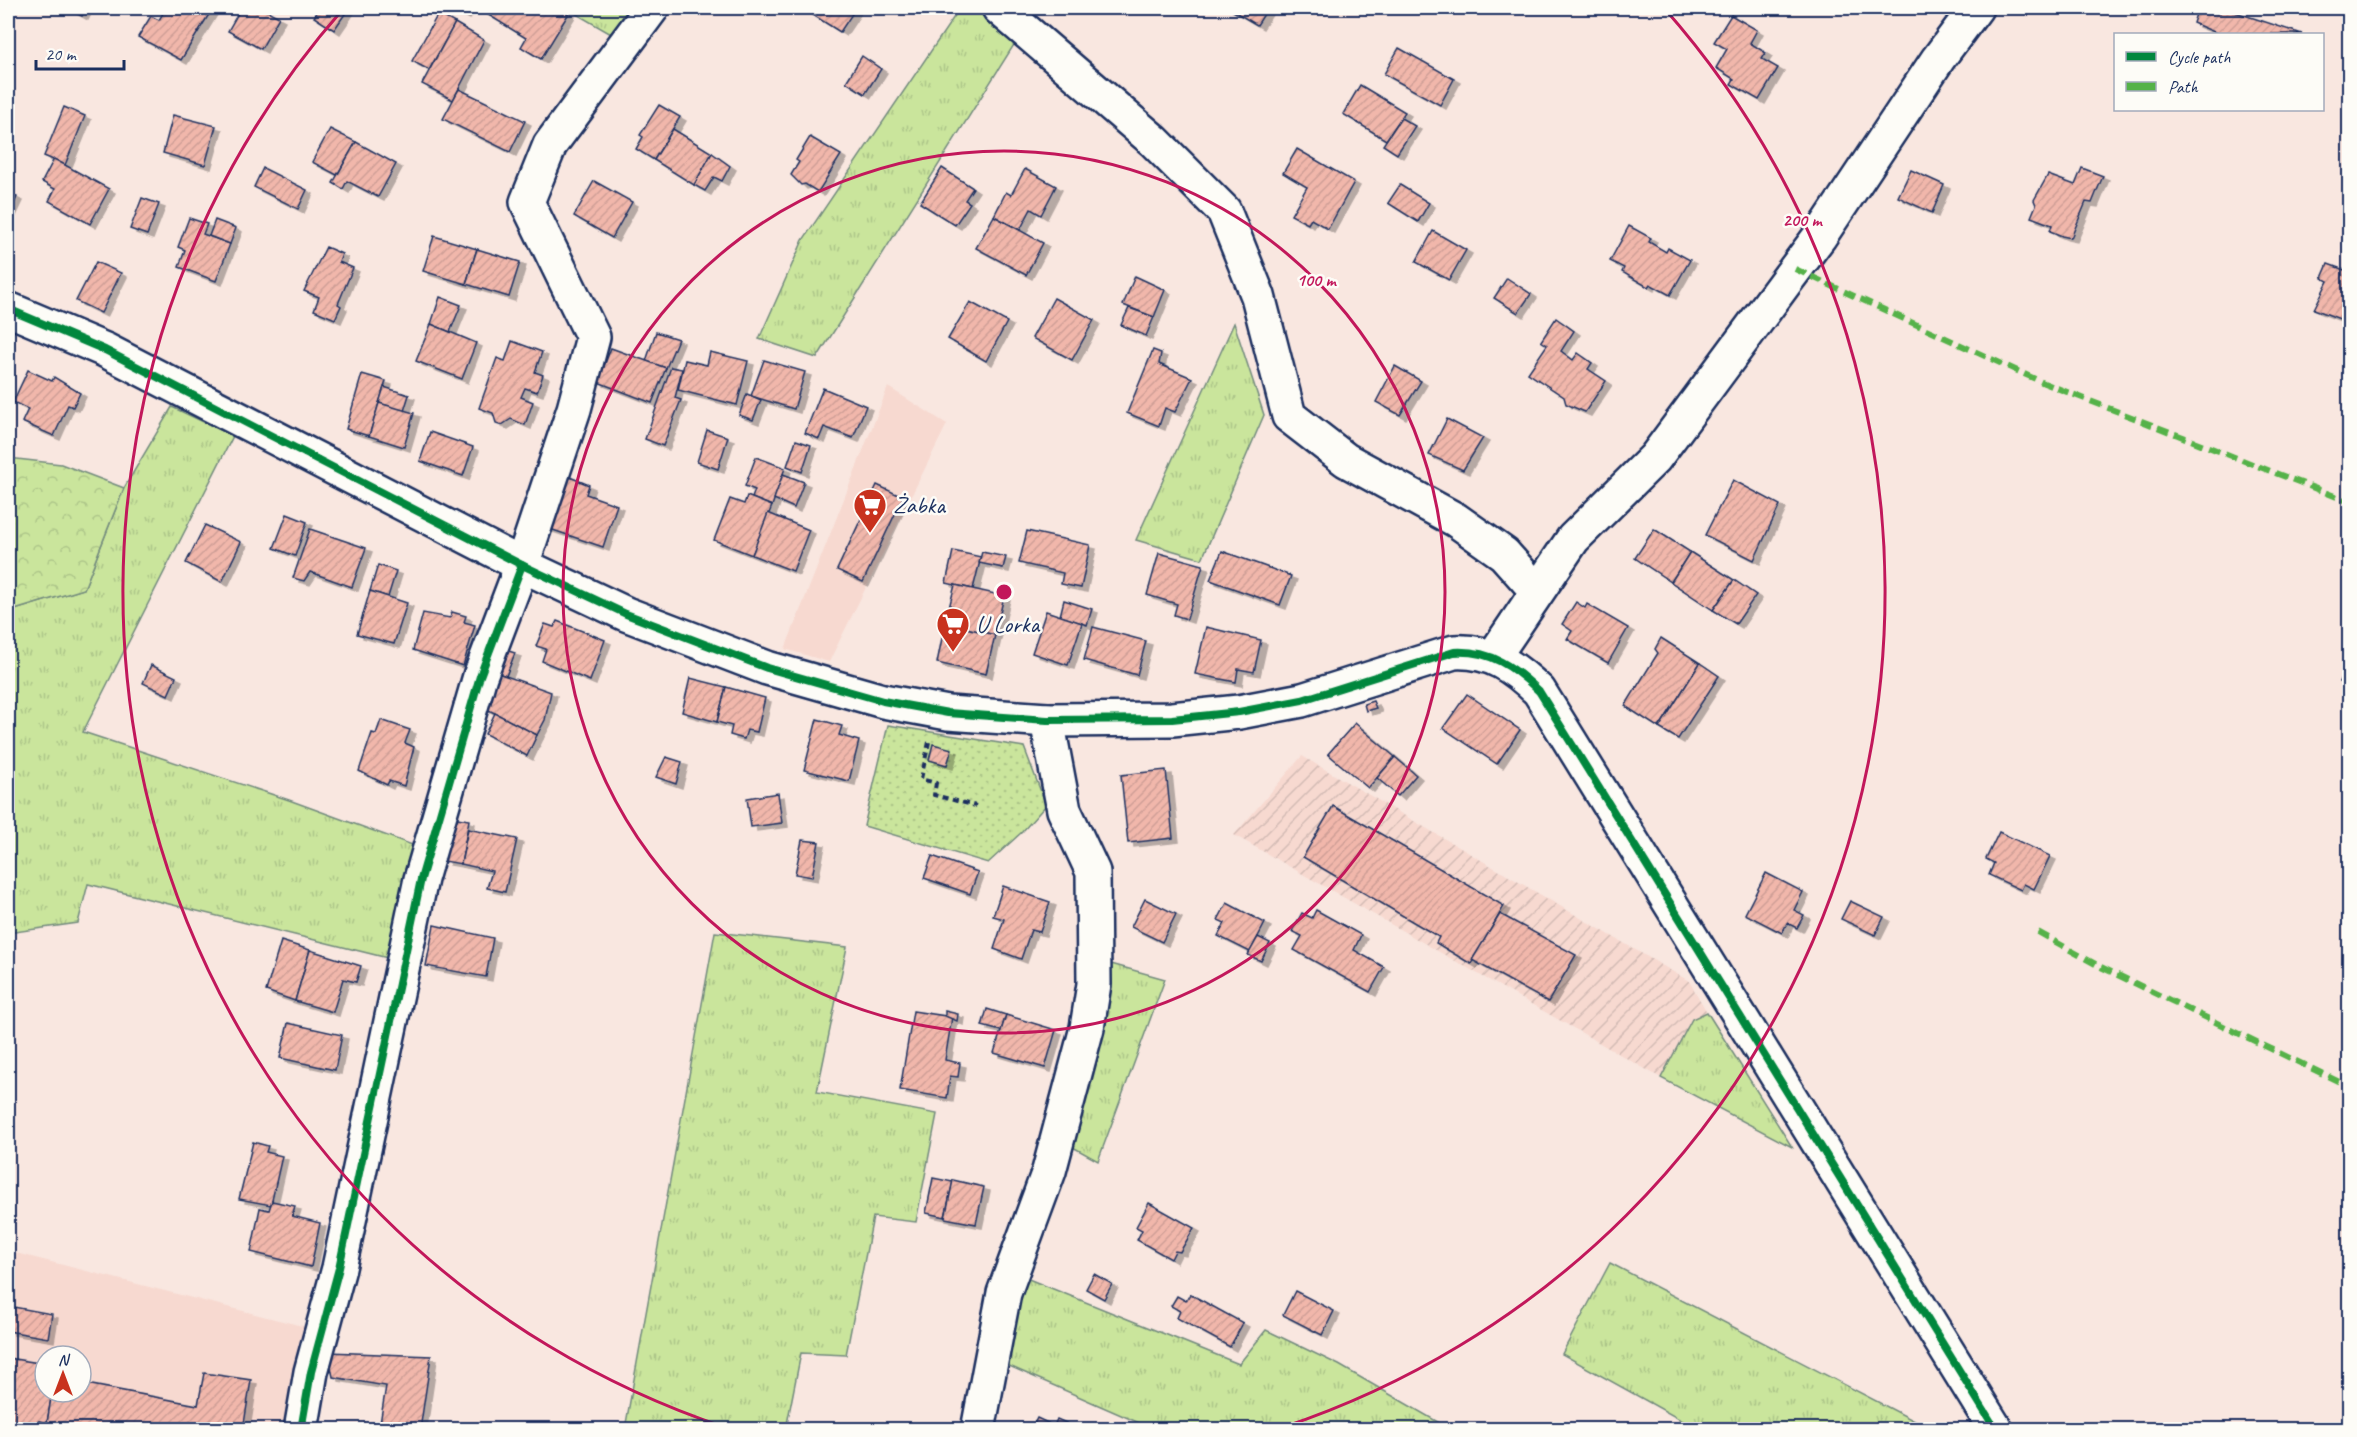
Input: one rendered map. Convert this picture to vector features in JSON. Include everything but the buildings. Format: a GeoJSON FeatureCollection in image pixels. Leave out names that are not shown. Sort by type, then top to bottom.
{"type":"FeatureCollection","features":[{"type":"Feature","properties":{"kind":"street"},"geometry":{"type":"LineString","coordinates":[[301,1430],[311,1372],[339,1268],[421,879],[480,676],[522,565],[574,409],[592,337],[527,202],[550,145],[652,8]]}},
{"type":"Feature","properties":{"kind":"street"},"geometry":{"type":"LineString","coordinates":[[999,8],[1154,141],[1224,211],[1258,296],[1288,416],[1346,460],[1456,520],[1495,547],[1504,554],[1536,591]]}},
{"type":"Feature","properties":{"kind":"street"},"geometry":{"type":"LineString","coordinates":[[1494,656],[1573,539],[1655,458],[1820,236],[1938,59],[1976,8]]}},
{"type":"Feature","properties":{"kind":"street"},"geometry":{"type":"LineString","coordinates":[[8,309],[105,350],[522,565],[637,619],[783,674],[930,710],[1047,720],[1172,719],[1239,712],[1302,700],[1438,656],[1469,651],[1494,656],[1521,674],[1539,691],[1995,1430]]}},
{"type":"Feature","properties":{"kind":"street"},"geometry":{"type":"LineString","coordinates":[[978,1430],[1004,1293],[1049,1171],[1087,1028],[1094,984],[1093,872],[1064,810],[1047,720]]}},
{"type":"Feature","properties":{"kind":"path"},"geometry":{"type":"LineString","coordinates":[[930,737],[921,779],[936,783],[934,795],[976,806]]}},
{"type":"Feature","properties":{"kind":"shaded area"},"geometry":{"type":"Polygon","coordinates":[[[888,387],[947,424],[829,662],[785,649],[888,387]]]}},
{"type":"Feature","properties":{"kind":"shaded area"},"geometry":{"type":"Polygon","coordinates":[[[1302,756],[1689,981],[1707,1012],[1692,1019],[1661,1078],[1234,835],[1302,756]]]}},
{"type":"Feature","properties":{"kind":"shaded area"},"geometry":{"type":"Polygon","coordinates":[[[8,1251],[310,1328],[290,1429],[8,1429],[8,1251]]]}},
{"type":"Feature","properties":{"kind":"green space"},"geometry":{"type":"Polygon","coordinates":[[[566,8],[640,8],[618,38],[566,8]]]}},
{"type":"Feature","properties":{"kind":"green space"},"geometry":{"type":"Polygon","coordinates":[[[960,8],[977,8],[1017,40],[817,358],[759,339],[803,240],[960,8]]]}},
{"type":"Feature","properties":{"kind":"green space"},"geometry":{"type":"Polygon","coordinates":[[[1234,323],[1264,415],[1202,559],[1136,540],[1234,323]]]}},
{"type":"Feature","properties":{"kind":"green space"},"geometry":{"type":"Polygon","coordinates":[[[172,407],[233,436],[83,732],[289,800],[415,846],[392,959],[88,884],[78,923],[8,933],[8,612],[84,589],[124,488],[172,407]]]}},
{"type":"Feature","properties":{"kind":"green space"},"geometry":{"type":"Polygon","coordinates":[[[8,458],[61,464],[124,488],[84,589],[8,612],[8,458]]]}},
{"type":"Feature","properties":{"kind":"green space"},"geometry":{"type":"Polygon","coordinates":[[[888,725],[1024,747],[1046,805],[1022,832],[988,863],[864,826],[888,725]]]}},
{"type":"Feature","properties":{"kind":"green space"},"geometry":{"type":"Polygon","coordinates":[[[715,932],[847,947],[817,1092],[937,1114],[916,1222],[873,1217],[846,1355],[801,1353],[786,1429],[625,1429],[715,932]]]}},
{"type":"Feature","properties":{"kind":"green space"},"geometry":{"type":"Polygon","coordinates":[[[1104,962],[1165,979],[1098,1161],[1071,1146],[1104,962]]]}},
{"type":"Feature","properties":{"kind":"green space"},"geometry":{"type":"Polygon","coordinates":[[[1707,1012],[1792,1147],[1661,1078],[1692,1019],[1707,1012]]]}},
{"type":"Feature","properties":{"kind":"green space"},"geometry":{"type":"Polygon","coordinates":[[[1610,1263],[1930,1429],[1697,1429],[1562,1354],[1610,1263]]]}},
{"type":"Feature","properties":{"kind":"green space"},"geometry":{"type":"Polygon","coordinates":[[[1021,1276],[1239,1364],[1266,1330],[1339,1365],[1450,1429],[1153,1429],[998,1361],[1021,1276]]]}},
{"type":"Feature","properties":{"kind":"marked path"},"geometry":{"type":"LineString","coordinates":[[1795,269],[2044,383],[2350,502]]}},
{"type":"Feature","properties":{"kind":"marked path"},"geometry":{"type":"LineString","coordinates":[[2038,932],[2099,966],[2350,1087]]}},
{"type":"Feature","properties":{"kind":"cycle path"},"geometry":{"type":"LineString","coordinates":[[8,309],[105,350],[522,565],[626,614],[767,668],[883,701],[948,713],[1047,720],[1172,719],[1239,712],[1302,700],[1454,652],[1479,654],[1501,662],[1520,674],[1539,691],[1996,1430]]}},
{"type":"Feature","properties":{"kind":"cycle path"},"geometry":{"type":"LineString","coordinates":[[301,1430],[311,1372],[339,1268],[421,879],[480,676],[522,565]]}},
{"type":"Feature","properties":{"kind":"place","name":"Żabka"},"geometry":{"type":"Point","coordinates":[870,534]}},
{"type":"Feature","properties":{"kind":"place","name":"U Lorka"},"geometry":{"type":"Point","coordinates":[953,653]}}]}
